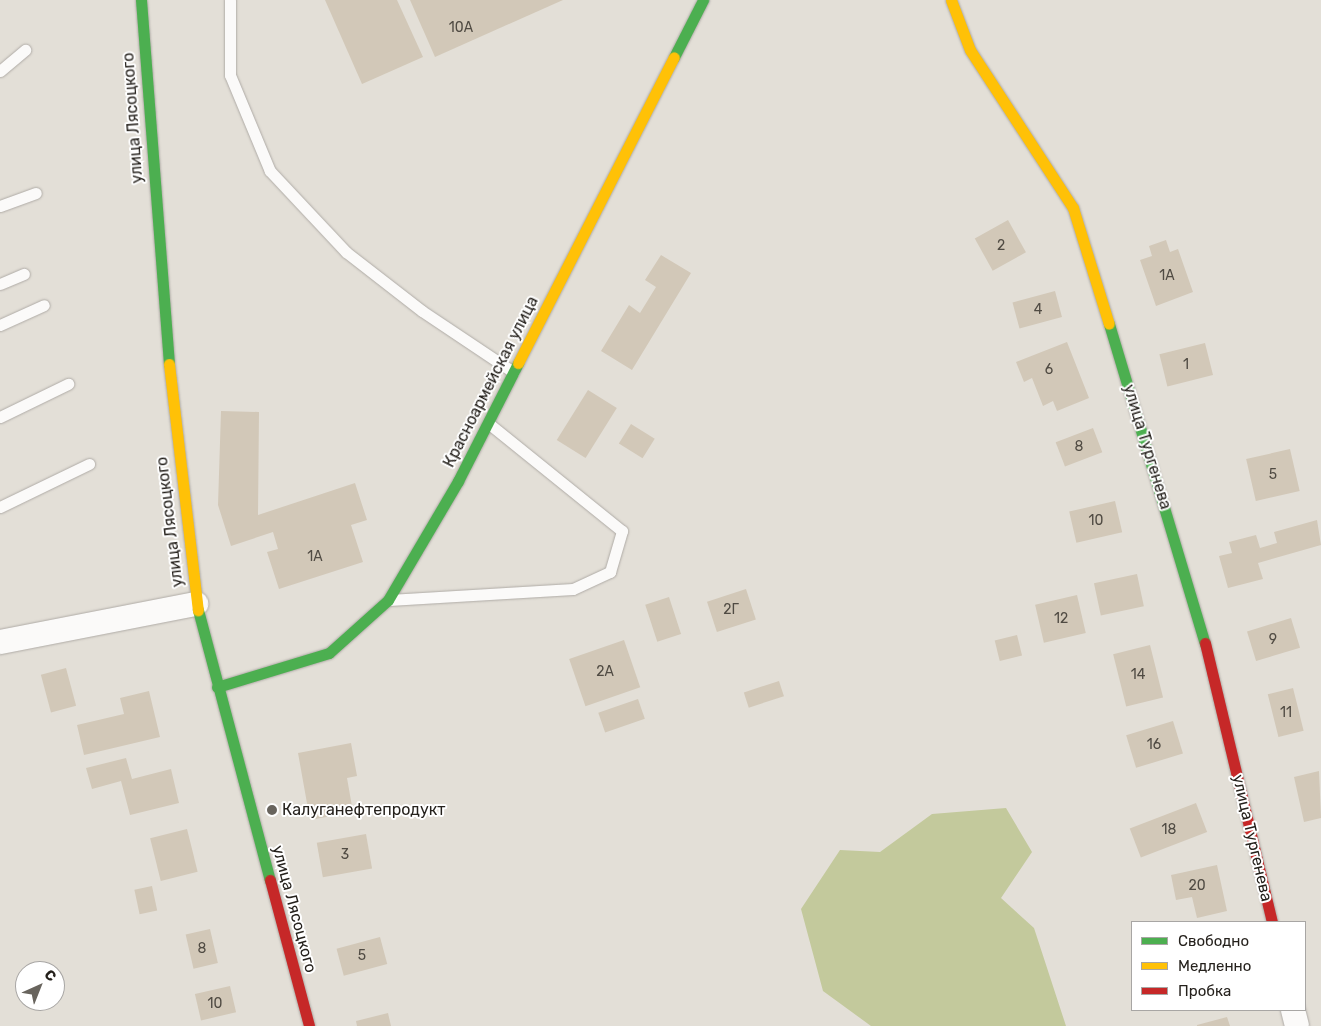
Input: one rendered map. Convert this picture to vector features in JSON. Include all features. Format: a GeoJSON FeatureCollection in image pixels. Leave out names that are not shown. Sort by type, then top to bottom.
{"type":"FeatureCollection","features":[{"type":"Feature","properties":{"kind":"street","name":"улица Лясоцкого"},"geometry":{"type":"LineString","coordinates":[[141,0],[161,290],[196,604],[309,1026]]}},
{"type":"Feature","properties":{"kind":"street","name":"Красноармейская улица"},"geometry":{"type":"LineString","coordinates":[[217,687],[328,653],[388,600],[488,423],[703,0]]}},
{"type":"Feature","properties":{"kind":"street","name":"улица Тургенева"},"geometry":{"type":"LineString","coordinates":[[951,0],[970,50],[1073,208],[1194,598],[1272,921]]}},
{"type":"Feature","properties":{"kind":"street"},"geometry":{"type":"LineString","coordinates":[[0,642],[196,604]]}},
{"type":"Feature","properties":{"kind":"street"},"geometry":{"type":"LineString","coordinates":[[1293,1011],[1297,1026]]}},
{"type":"Feature","properties":{"kind":"lane"},"geometry":{"type":"LineString","coordinates":[[230,0],[230,75],[270,171],[346,252],[422,311],[514,373]]}},
{"type":"Feature","properties":{"kind":"lane"},"geometry":{"type":"LineString","coordinates":[[0,71],[25,50]]}},
{"type":"Feature","properties":{"kind":"lane"},"geometry":{"type":"LineString","coordinates":[[0,206],[36,193]]}},
{"type":"Feature","properties":{"kind":"lane"},"geometry":{"type":"LineString","coordinates":[[0,284],[24,274]]}},
{"type":"Feature","properties":{"kind":"lane"},"geometry":{"type":"LineString","coordinates":[[0,325],[44,305]]}},
{"type":"Feature","properties":{"kind":"lane"},"geometry":{"type":"LineString","coordinates":[[0,417],[68,384]]}},
{"type":"Feature","properties":{"kind":"lane"},"geometry":{"type":"LineString","coordinates":[[388,600],[573,589],[610,572],[622,531],[488,423]]}},
{"type":"Feature","properties":{"kind":"lane"},"geometry":{"type":"LineString","coordinates":[[0,507],[89,464]]}},
{"type":"Feature","properties":{"kind":"green space"},"geometry":{"type":"Polygon","coordinates":[[[1006,808],[1032,852],[1001,898],[1034,928],[1066,1026],[871,1026],[823,991],[801,909],[840,850],[880,852],[932,814],[1006,808]]]}},
{"type":"Feature","properties":{"kind":"building"},"geometry":{"type":"Polygon","coordinates":[[[325,0],[397,0],[423,57],[362,84],[325,0]]]}},
{"type":"Feature","properties":{"kind":"building"},"geometry":{"type":"Polygon","coordinates":[[[410,0],[563,0],[435,57],[410,0]]]}},
{"type":"Feature","properties":{"kind":"building"},"geometry":{"type":"Polygon","coordinates":[[[1008,220],[1026,252],[993,271],[975,238],[1008,220]]]}},
{"type":"Feature","properties":{"kind":"building"},"geometry":{"type":"Polygon","coordinates":[[[1166,240],[1170,252],[1178,249],[1193,292],[1156,306],[1140,260],[1152,256],[1149,246],[1166,240]]]}},
{"type":"Feature","properties":{"kind":"building"},"geometry":{"type":"Polygon","coordinates":[[[661,255],[691,273],[632,370],[601,351],[629,305],[640,313],[656,287],[645,280],[661,255]]]}},
{"type":"Feature","properties":{"kind":"building"},"geometry":{"type":"Polygon","coordinates":[[[1055,291],[1062,317],[1019,328],[1012,302],[1055,291]]]}},
{"type":"Feature","properties":{"kind":"building"},"geometry":{"type":"Polygon","coordinates":[[[1067,342],[1089,398],[1057,411],[1053,401],[1043,406],[1032,378],[1024,382],[1016,362],[1067,342]]]}},
{"type":"Feature","properties":{"kind":"building"},"geometry":{"type":"Polygon","coordinates":[[[1205,343],[1213,375],[1167,386],[1159,354],[1205,343]]]}},
{"type":"Feature","properties":{"kind":"building"},"geometry":{"type":"Polygon","coordinates":[[[588,390],[617,408],[586,458],[557,440],[588,390]]]}},
{"type":"Feature","properties":{"kind":"building"},"geometry":{"type":"Polygon","coordinates":[[[221,411],[259,412],[258,515],[355,483],[367,520],[351,525],[363,562],[279,589],[267,552],[278,549],[273,532],[231,546],[218,505],[221,411]]]}},
{"type":"Feature","properties":{"kind":"building"},"geometry":{"type":"Polygon","coordinates":[[[631,424],[655,439],[643,458],[619,444],[631,424]]]}},
{"type":"Feature","properties":{"kind":"building"},"geometry":{"type":"Polygon","coordinates":[[[1093,428],[1102,452],[1065,467],[1056,442],[1093,428]]]}},
{"type":"Feature","properties":{"kind":"building"},"geometry":{"type":"Polygon","coordinates":[[[1290,449],[1300,491],[1256,501],[1246,459],[1290,449]]]}},
{"type":"Feature","properties":{"kind":"building"},"geometry":{"type":"Polygon","coordinates":[[[1115,501],[1122,532],[1076,543],[1069,512],[1115,501]]]}},
{"type":"Feature","properties":{"kind":"building"},"geometry":{"type":"Polygon","coordinates":[[[1317,520],[1321,545],[1258,563],[1263,579],[1228,588],[1219,556],[1232,553],[1229,542],[1256,535],[1260,548],[1277,543],[1274,532],[1317,520]]]}},
{"type":"Feature","properties":{"kind":"building"},"geometry":{"type":"Polygon","coordinates":[[[1137,574],[1144,606],[1101,615],[1094,583],[1137,574]]]}},
{"type":"Feature","properties":{"kind":"building"},"geometry":{"type":"Polygon","coordinates":[[[746,589],[756,619],[717,632],[707,602],[746,589]]]}},
{"type":"Feature","properties":{"kind":"building"},"geometry":{"type":"Polygon","coordinates":[[[1077,595],[1086,633],[1044,643],[1035,605],[1077,595]]]}},
{"type":"Feature","properties":{"kind":"building"},"geometry":{"type":"Polygon","coordinates":[[[669,597],[681,634],[657,642],[645,605],[669,597]]]}},
{"type":"Feature","properties":{"kind":"building"},"geometry":{"type":"Polygon","coordinates":[[[1291,618],[1300,648],[1256,661],[1247,631],[1291,618]]]}},
{"type":"Feature","properties":{"kind":"building"},"geometry":{"type":"Polygon","coordinates":[[[1017,635],[1022,655],[1000,661],[995,641],[1017,635]]]}},
{"type":"Feature","properties":{"kind":"building"},"geometry":{"type":"Polygon","coordinates":[[[624,640],[640,687],[585,706],[569,659],[624,640]]]}},
{"type":"Feature","properties":{"kind":"building"},"geometry":{"type":"Polygon","coordinates":[[[1150,645],[1163,697],[1126,707],[1113,654],[1150,645]]]}},
{"type":"Feature","properties":{"kind":"building"},"geometry":{"type":"Polygon","coordinates":[[[66,668],[76,706],[51,712],[41,675],[66,668]]]}},
{"type":"Feature","properties":{"kind":"building"},"geometry":{"type":"Polygon","coordinates":[[[779,681],[784,696],[749,708],[744,692],[779,681]]]}},
{"type":"Feature","properties":{"kind":"building"},"geometry":{"type":"Polygon","coordinates":[[[1293,688],[1304,731],[1278,737],[1268,694],[1293,688]]]}},
{"type":"Feature","properties":{"kind":"building"},"geometry":{"type":"Polygon","coordinates":[[[149,691],[160,737],[84,755],[77,725],[124,714],[120,698],[149,691]]]}},
{"type":"Feature","properties":{"kind":"building"},"geometry":{"type":"Polygon","coordinates":[[[638,699],[645,719],[605,733],[598,713],[638,699]]]}},
{"type":"Feature","properties":{"kind":"building"},"geometry":{"type":"Polygon","coordinates":[[[1173,721],[1183,754],[1136,768],[1126,735],[1173,721]]]}},
{"type":"Feature","properties":{"kind":"building"},"geometry":{"type":"Polygon","coordinates":[[[351,743],[357,776],[347,778],[353,812],[310,820],[298,753],[351,743]]]}},
{"type":"Feature","properties":{"kind":"building"},"geometry":{"type":"Polygon","coordinates":[[[126,758],[132,779],[171,769],[179,803],[130,815],[121,781],[92,789],[86,768],[126,758]]]}},
{"type":"Feature","properties":{"kind":"building"},"geometry":{"type":"Polygon","coordinates":[[[1319,771],[1321,818],[1304,822],[1294,777],[1319,771]]]}},
{"type":"Feature","properties":{"kind":"building"},"geometry":{"type":"Polygon","coordinates":[[[1196,803],[1207,832],[1141,857],[1130,828],[1196,803]]]}},
{"type":"Feature","properties":{"kind":"building"},"geometry":{"type":"Polygon","coordinates":[[[187,829],[198,872],[161,881],[150,838],[187,829]]]}},
{"type":"Feature","properties":{"kind":"building"},"geometry":{"type":"Polygon","coordinates":[[[366,834],[372,868],[323,877],[317,843],[366,834]]]}},
{"type":"Feature","properties":{"kind":"building"},"geometry":{"type":"Polygon","coordinates":[[[1217,865],[1227,911],[1197,918],[1192,897],[1176,900],[1171,875],[1217,865]]]}},
{"type":"Feature","properties":{"kind":"building"},"geometry":{"type":"Polygon","coordinates":[[[152,886],[157,910],[140,914],[134,890],[152,886]]]}},
{"type":"Feature","properties":{"kind":"building"},"geometry":{"type":"Polygon","coordinates":[[[210,929],[218,963],[194,969],[186,935],[210,929]]]}},
{"type":"Feature","properties":{"kind":"building"},"geometry":{"type":"Polygon","coordinates":[[[380,937],[387,964],[344,976],[337,949],[380,937]]]}},
{"type":"Feature","properties":{"kind":"building"},"geometry":{"type":"Polygon","coordinates":[[[230,986],[236,1012],[201,1020],[195,994],[230,986]]]}},
{"type":"Feature","properties":{"kind":"building"},"geometry":{"type":"Polygon","coordinates":[[[388,1013],[391,1026],[357,1026],[356,1021],[388,1013]]]}},
{"type":"Feature","properties":{"kind":"building"},"geometry":{"type":"Polygon","coordinates":[[[1227,1017],[1230,1026],[1197,1026],[1197,1025],[1227,1017]]]}},
{"type":"Feature","properties":{"kind":"traffic: fast"},"geometry":{"type":"LineString","coordinates":[[141,0],[169,364]]}},
{"type":"Feature","properties":{"kind":"traffic: fast"},"geometry":{"type":"LineString","coordinates":[[674,57],[703,0]]}},
{"type":"Feature","properties":{"kind":"traffic: fast"},"geometry":{"type":"LineString","coordinates":[[1109,324],[1205,643]]}},
{"type":"Feature","properties":{"kind":"traffic: fast"},"geometry":{"type":"LineString","coordinates":[[217,687],[329,653],[388,600],[458,481],[518,363]]}},
{"type":"Feature","properties":{"kind":"traffic: fast"},"geometry":{"type":"LineString","coordinates":[[198,610],[270,880]]}},
{"type":"Feature","properties":{"kind":"traffic: slow"},"geometry":{"type":"LineString","coordinates":[[951,0],[970,50],[1073,208],[1109,324]]}},
{"type":"Feature","properties":{"kind":"traffic: slow"},"geometry":{"type":"LineString","coordinates":[[518,363],[674,57]]}},
{"type":"Feature","properties":{"kind":"traffic: slow"},"geometry":{"type":"LineString","coordinates":[[169,364],[198,610]]}},
{"type":"Feature","properties":{"kind":"traffic: jam"},"geometry":{"type":"LineString","coordinates":[[1205,643],[1272,921]]}},
{"type":"Feature","properties":{"kind":"traffic: jam"},"geometry":{"type":"LineString","coordinates":[[270,880],[309,1026]]}},
{"type":"Feature","properties":{"kind":"place","name":"Калуганефтепродукт"},"geometry":{"type":"Point","coordinates":[272,810]}}]}
